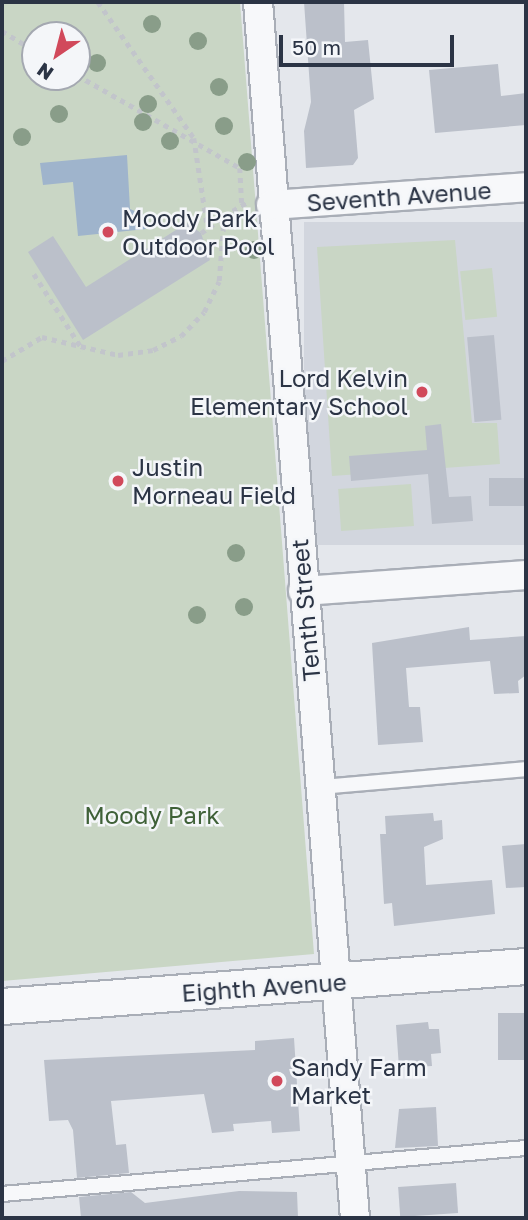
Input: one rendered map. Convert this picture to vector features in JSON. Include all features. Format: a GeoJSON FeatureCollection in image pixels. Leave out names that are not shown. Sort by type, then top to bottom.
{"type":"FeatureCollection","features":[{"type":"Feature","properties":{"kind":"street","name":"Tenth Street"},"geometry":{"type":"LineString","coordinates":[[258,2],[271,205],[355,1218]]}},
{"type":"Feature","properties":{"kind":"street","name":"Seventh Avenue"},"geometry":{"type":"LineString","coordinates":[[271,205],[526,187]]}},
{"type":"Feature","properties":{"kind":"street"},"geometry":{"type":"LineString","coordinates":[[303,591],[526,575]]}},
{"type":"Feature","properties":{"kind":"street","name":"Eighth Avenue"},"geometry":{"type":"LineString","coordinates":[[2,1006],[526,966]]}},
{"type":"Feature","properties":{"kind":"lane"},"geometry":{"type":"LineString","coordinates":[[321,787],[526,769]]}},
{"type":"Feature","properties":{"kind":"lane"},"geometry":{"type":"LineString","coordinates":[[2,1194],[351,1167],[526,1148]]}},
{"type":"Feature","properties":{"kind":"path"},"geometry":{"type":"LineString","coordinates":[[98,2],[195,144],[206,224],[201,233]]}},
{"type":"Feature","properties":{"kind":"path"},"geometry":{"type":"LineString","coordinates":[[2,31],[21,43]]}},
{"type":"Feature","properties":{"kind":"path"},"geometry":{"type":"LineString","coordinates":[[91,83],[240,167],[242,208],[206,224]]}},
{"type":"Feature","properties":{"kind":"path"},"geometry":{"type":"LineString","coordinates":[[2,361],[42,337],[83,350],[118,355],[153,350],[194,325],[219,281],[224,216]]}},
{"type":"Feature","properties":{"kind":"path"},"geometry":{"type":"LineString","coordinates":[[34,274],[83,350]]}},
{"type":"Feature","properties":{"kind":"shaded area","name":"Lord Kelvin Elementary School"},"geometry":{"type":"Polygon","coordinates":[[[304,222],[526,222],[526,545],[304,545],[304,222]]]}},
{"type":"Feature","properties":{"kind":"green space","name":"Moody Park"},"geometry":{"type":"Polygon","coordinates":[[[2,2],[240,2],[314,954],[2,981],[2,2]]]}},
{"type":"Feature","properties":{"kind":"green space"},"geometry":{"type":"Polygon","coordinates":[[[455,240],[472,423],[497,423],[500,464],[332,476],[317,247],[455,240]]]}},
{"type":"Feature","properties":{"kind":"green space"},"geometry":{"type":"Polygon","coordinates":[[[492,268],[497,317],[465,320],[460,271],[492,268]]]}},
{"type":"Feature","properties":{"kind":"green space"},"geometry":{"type":"Polygon","coordinates":[[[411,484],[414,526],[341,531],[338,489],[411,484]]]}},
{"type":"Feature","properties":{"kind":"water"},"geometry":{"type":"Polygon","coordinates":[[[127,155],[130,209],[144,215],[146,229],[78,236],[73,182],[43,185],[40,163],[127,155]]]}},
{"type":"Feature","properties":{"kind":"building"},"geometry":{"type":"Polygon","coordinates":[[[304,2],[344,2],[345,42],[368,40],[374,99],[354,110],[358,158],[353,165],[306,168],[304,131],[311,102],[304,2]]]}},
{"type":"Feature","properties":{"kind":"building"},"geometry":{"type":"Polygon","coordinates":[[[498,64],[501,96],[526,93],[526,125],[435,133],[429,70],[498,64]]]}},
{"type":"Feature","properties":{"kind":"building"},"geometry":{"type":"Polygon","coordinates":[[[187,223],[201,233],[210,260],[83,340],[28,252],[53,236],[86,287],[187,223]]]}},
{"type":"Feature","properties":{"kind":"building"},"geometry":{"type":"Polygon","coordinates":[[[494,335],[501,420],[475,422],[467,337],[494,335]]]}},
{"type":"Feature","properties":{"kind":"building"},"geometry":{"type":"Polygon","coordinates":[[[441,424],[449,497],[471,496],[473,521],[432,524],[428,474],[351,481],[349,456],[427,450],[425,426],[441,424]]]}},
{"type":"Feature","properties":{"kind":"building"},"geometry":{"type":"Polygon","coordinates":[[[489,478],[526,478],[526,506],[489,506],[489,478]]]}},
{"type":"Feature","properties":{"kind":"building"},"geometry":{"type":"Polygon","coordinates":[[[469,627],[470,640],[526,636],[526,675],[518,681],[519,693],[494,694],[490,661],[406,668],[409,707],[420,707],[423,742],[378,745],[372,643],[469,627]]]}},
{"type":"Feature","properties":{"kind":"building"},"geometry":{"type":"Polygon","coordinates":[[[433,813],[434,821],[442,820],[443,839],[424,847],[426,885],[492,880],[495,914],[394,926],[392,903],[384,904],[380,834],[386,834],[385,816],[433,813]]]}},
{"type":"Feature","properties":{"kind":"building"},"geometry":{"type":"Polygon","coordinates":[[[526,844],[526,887],[506,888],[502,846],[526,844]]]}},
{"type":"Feature","properties":{"kind":"building"},"geometry":{"type":"Polygon","coordinates":[[[498,1013],[526,1013],[526,1060],[498,1060],[498,1013]]]}},
{"type":"Feature","properties":{"kind":"building"},"geometry":{"type":"Polygon","coordinates":[[[428,1022],[429,1029],[439,1029],[441,1053],[431,1054],[432,1066],[399,1068],[396,1025],[428,1022]]]}},
{"type":"Feature","properties":{"kind":"building"},"geometry":{"type":"Polygon","coordinates":[[[294,1038],[300,1131],[272,1133],[271,1121],[233,1124],[234,1131],[212,1133],[204,1094],[111,1101],[116,1145],[126,1144],[129,1173],[77,1178],[73,1130],[68,1120],[49,1121],[44,1060],[255,1050],[255,1041],[294,1038]]]}},
{"type":"Feature","properties":{"kind":"building"},"geometry":{"type":"Polygon","coordinates":[[[436,1107],[438,1146],[395,1148],[399,1109],[436,1107]]]}},
{"type":"Feature","properties":{"kind":"building"},"geometry":{"type":"Polygon","coordinates":[[[456,1183],[458,1213],[400,1217],[398,1187],[456,1183]]]}},
{"type":"Feature","properties":{"kind":"building"},"geometry":{"type":"Polygon","coordinates":[[[239,1191],[297,1192],[298,1218],[81,1218],[79,1197],[131,1192],[145,1203],[239,1191]]]}},
{"type":"Feature","properties":{"kind":"place","name":"Moody Park Outdoor Pool"},"geometry":{"type":"Point","coordinates":[108,232]}},
{"type":"Feature","properties":{"kind":"place","name":"Lord Kelvin Elementary School"},"geometry":{"type":"Point","coordinates":[422,392]}},
{"type":"Feature","properties":{"kind":"place","name":"Justin Morneau Field"},"geometry":{"type":"Point","coordinates":[118,481]}},
{"type":"Feature","properties":{"kind":"place","name":"Sandy Farm Market"},"geometry":{"type":"Point","coordinates":[277,1081]}}]}
